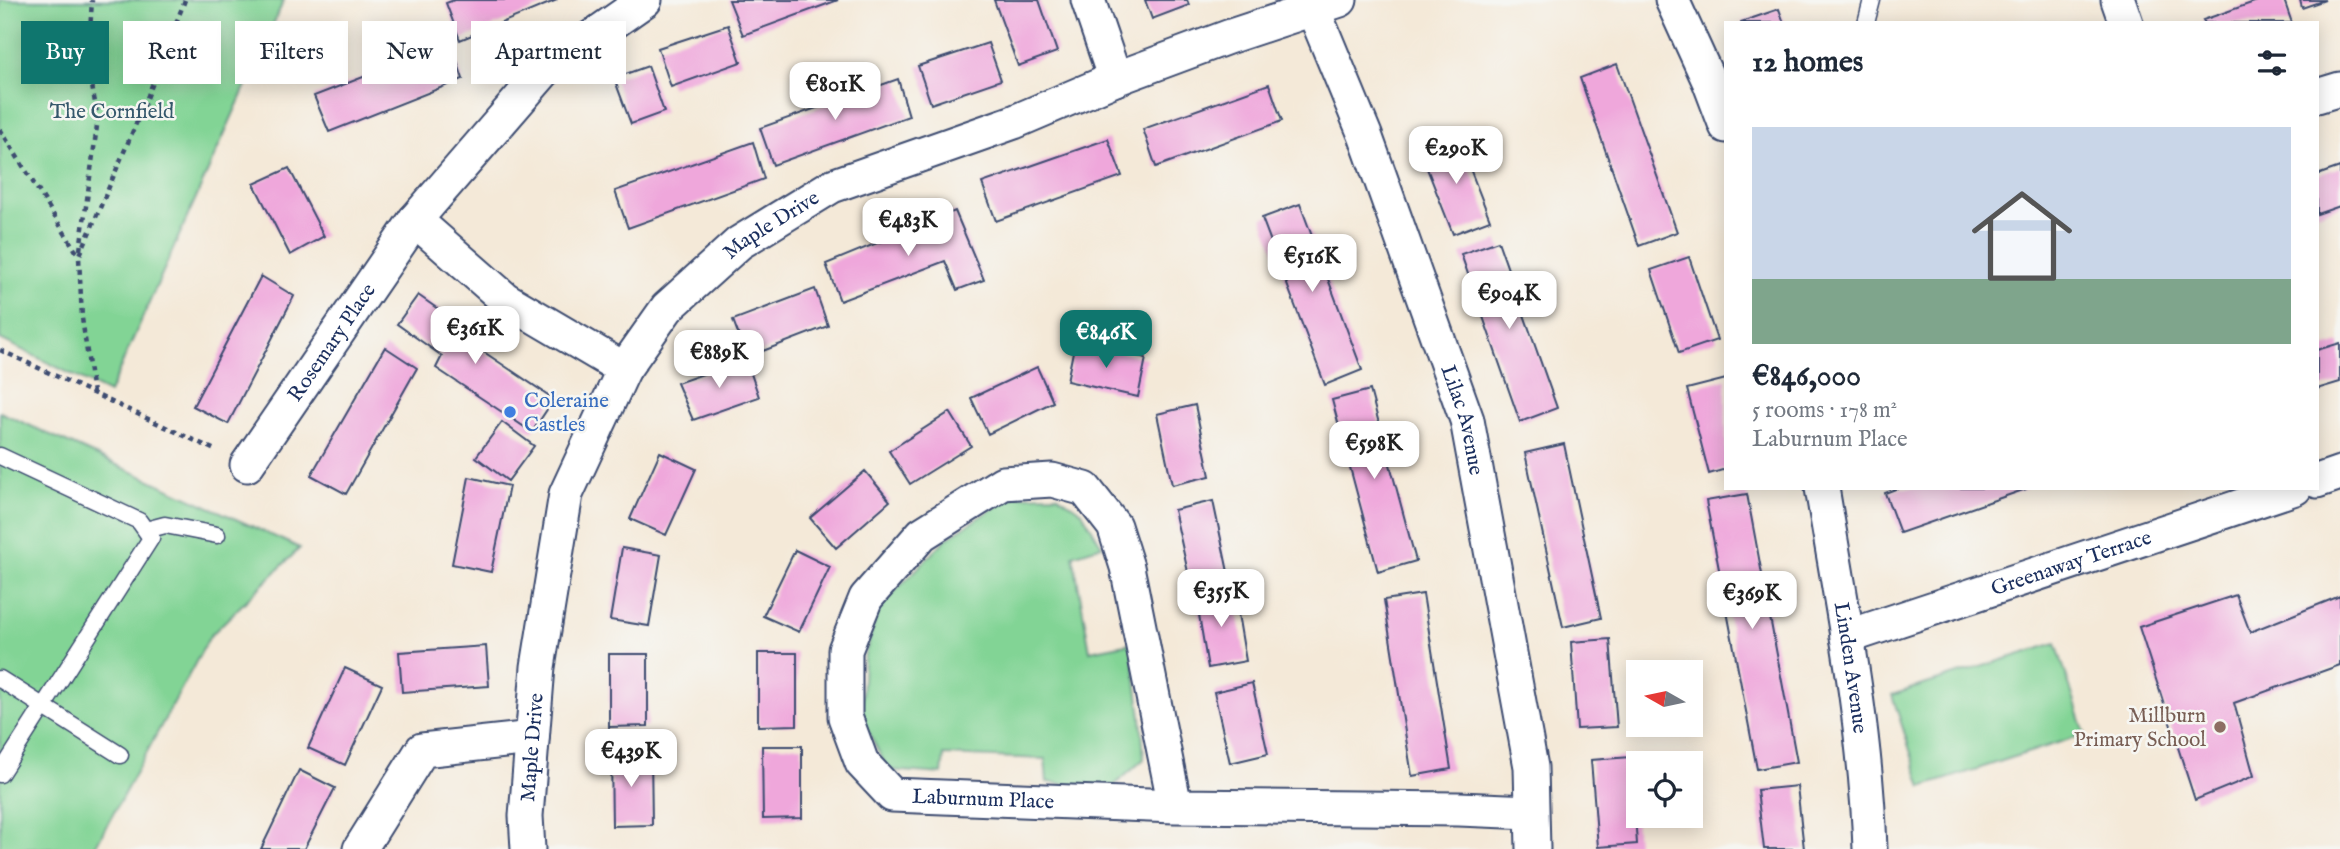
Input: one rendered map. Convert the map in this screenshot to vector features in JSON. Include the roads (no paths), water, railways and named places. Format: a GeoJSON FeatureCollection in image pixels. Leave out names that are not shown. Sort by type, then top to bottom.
{"type":"FeatureCollection","features":[{"type":"Feature","properties":{"kind":"street","name":"Rosemary Place"},"geometry":{"type":"LineString","coordinates":[[247,465],[415,220],[545,70],[645,0]]}},
{"type":"Feature","properties":{"kind":"street"},"geometry":{"type":"LineString","coordinates":[[1088,0],[1115,79]]}},
{"type":"Feature","properties":{"kind":"street"},"geometry":{"type":"LineString","coordinates":[[1672,0],[1709,80],[1724,121]]}},
{"type":"Feature","properties":{"kind":"street"},"geometry":{"type":"LineString","coordinates":[[2118,0],[2125,21]]}},
{"type":"Feature","properties":{"kind":"street","name":"Maple Drive"},"geometry":{"type":"LineString","coordinates":[[528,849],[526,816],[538,667],[566,494],[624,369],[667,309],[739,243],[832,186],[1014,122],[1115,79],[1228,37],[1327,5]]}},
{"type":"Feature","properties":{"kind":"street","name":"Lilac Avenue"},"geometry":{"type":"LineString","coordinates":[[1327,5],[1365,135],[1467,420],[1531,767],[1533,849]]}},
{"type":"Feature","properties":{"kind":"street"},"geometry":{"type":"LineString","coordinates":[[2319,95],[2340,89]]}},
{"type":"Feature","properties":{"kind":"street"},"geometry":{"type":"LineString","coordinates":[[415,220],[505,299],[624,369]]}},
{"type":"Feature","properties":{"kind":"street"},"geometry":{"type":"LineString","coordinates":[[2319,480],[2340,473]]}},
{"type":"Feature","properties":{"kind":"street","name":"Laburnum Place"},"geometry":{"type":"LineString","coordinates":[[1175,806],[1127,567],[1114,526],[1085,489],[1052,480],[1003,483],[922,534],[866,598],[845,650],[845,717],[862,762],[892,795],[1175,806],[1531,812]]}},
{"type":"Feature","properties":{"kind":"street","name":"Linden Avenue"},"geometry":{"type":"LineString","coordinates":[[1822,490],[1862,748],[1870,849]]}},
{"type":"Feature","properties":{"kind":"street","name":"Greenaway Terrace"},"geometry":{"type":"LineString","coordinates":[[1847,637],[2289,490]]}},
{"type":"Feature","properties":{"kind":"street"},"geometry":{"type":"LineString","coordinates":[[360,849],[422,750],[532,738]]}},
{"type":"Feature","properties":{"kind":"lane"},"geometry":{"type":"LineString","coordinates":[[1867,21],[1872,0]]}},
{"type":"Feature","properties":{"kind":"lane"},"geometry":{"type":"LineString","coordinates":[[0,775],[151,538],[139,521],[1,459]]}},
{"type":"Feature","properties":{"kind":"lane"},"geometry":{"type":"LineString","coordinates":[[146,530],[165,525],[217,535]]}},
{"type":"Feature","properties":{"kind":"lane"},"geometry":{"type":"LineString","coordinates":[[0,679],[120,755]]}},
{"type":"Feature","properties":{"kind":"place","name":"Coleraine Castles"},"geometry":{"type":"Point","coordinates":[510,412]}},
{"type":"Feature","properties":{"kind":"place","name":"Millburn Primary School"},"geometry":{"type":"Point","coordinates":[2220,727]}},
{"type":"Feature","properties":{"kind":"park label","name":"The Cornfield"},"geometry":{"type":"Point","coordinates":[112,111]}}]}
